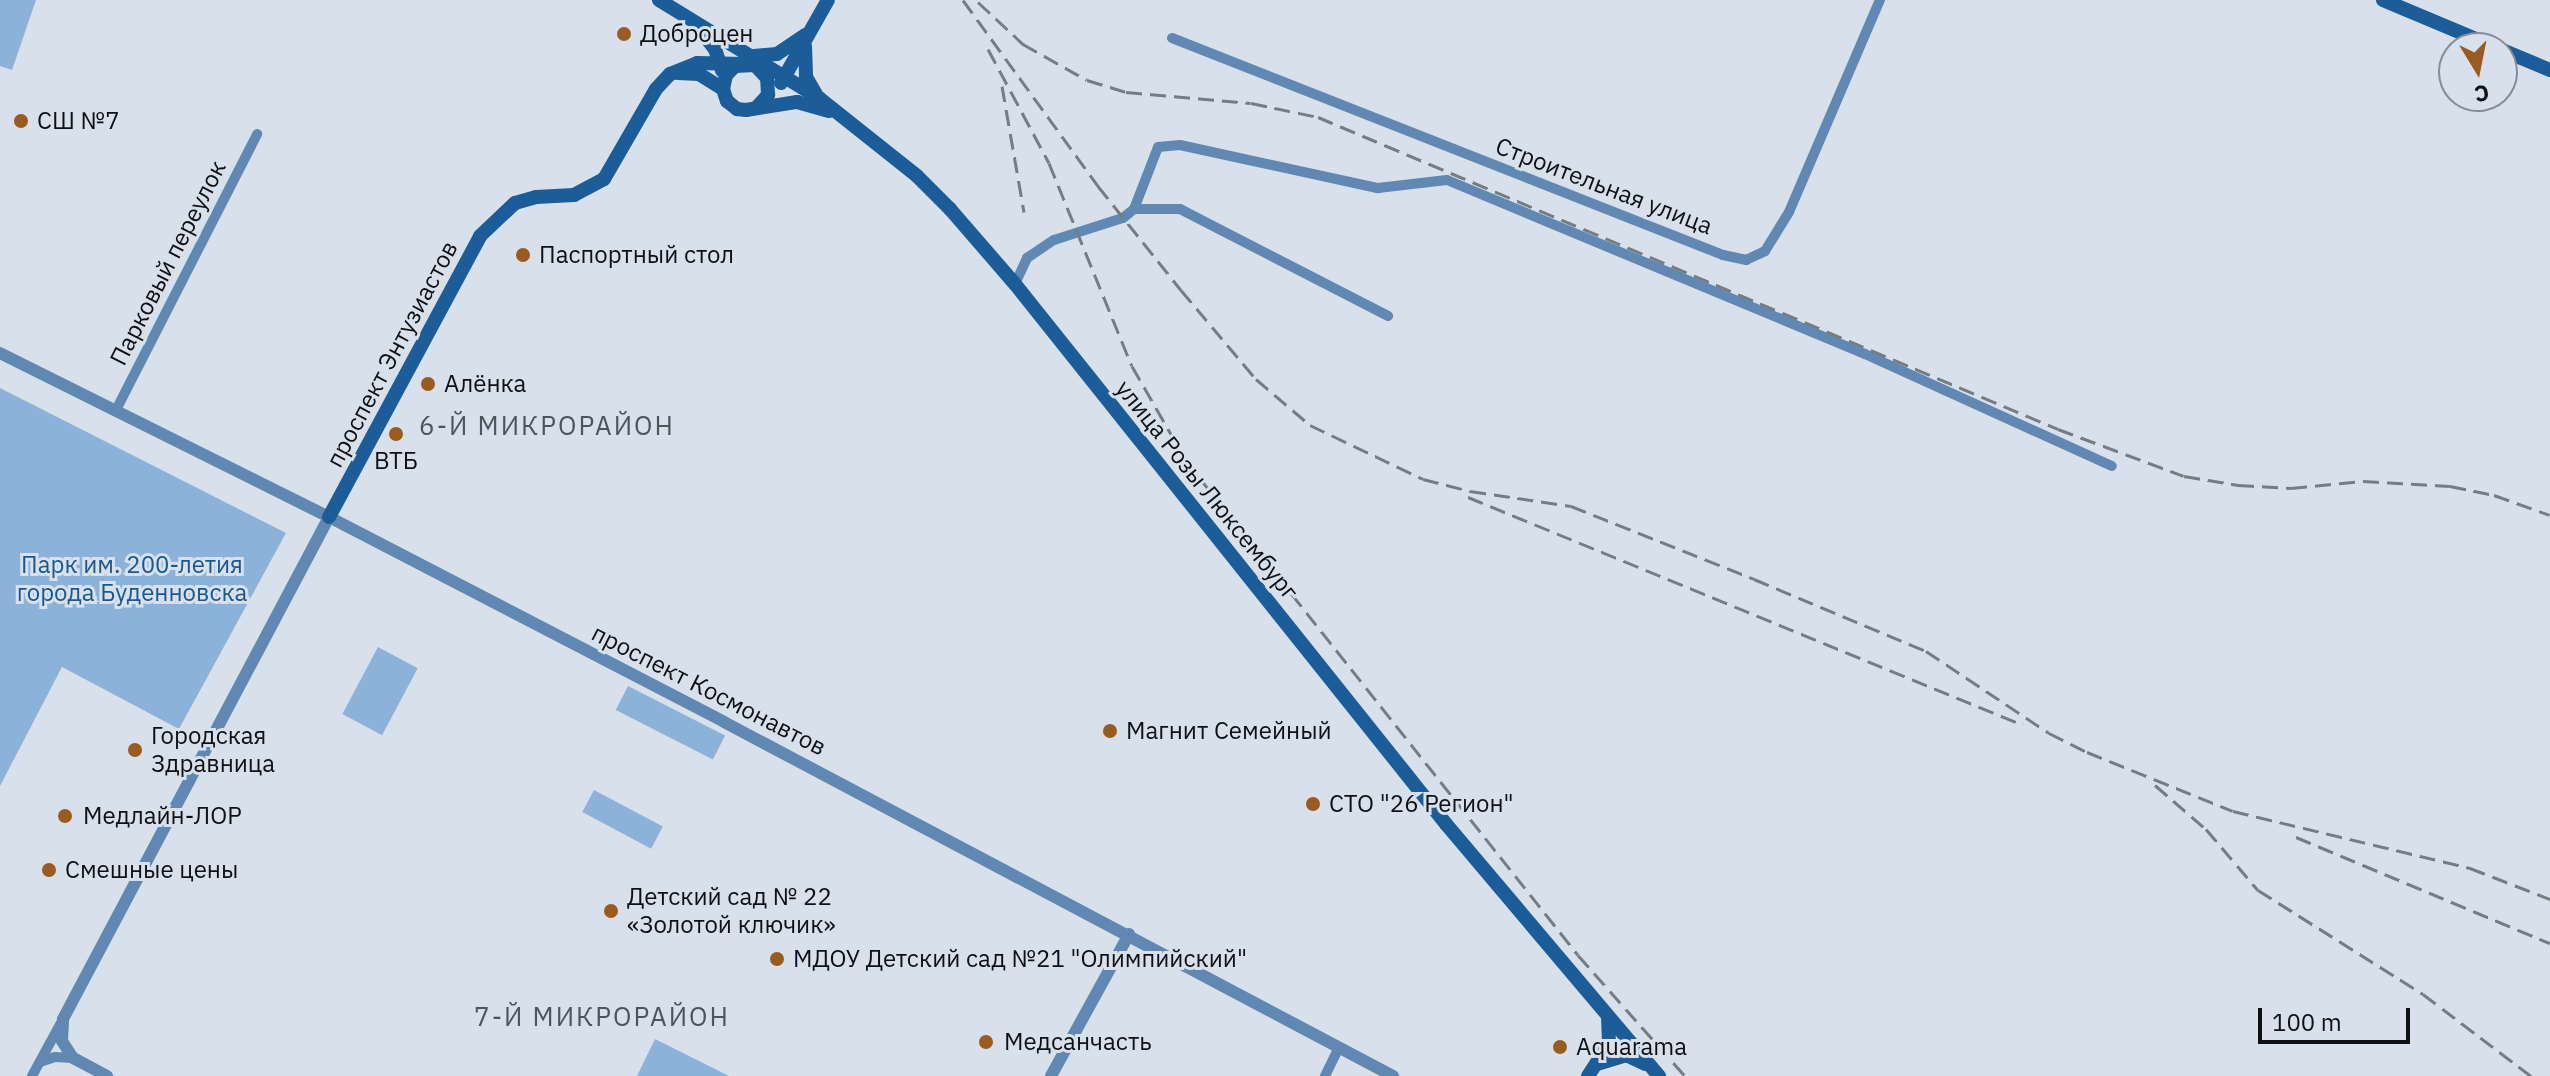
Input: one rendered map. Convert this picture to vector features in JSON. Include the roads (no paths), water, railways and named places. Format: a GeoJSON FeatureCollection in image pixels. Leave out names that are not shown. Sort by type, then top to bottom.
{"type":"FeatureCollection","features":[{"type":"Feature","properties":{"kind":"main road","name":"улица Розы Люксембург"},"geometry":{"type":"LineString","coordinates":[[659,0],[749,60],[786,77],[819,98],[917,176],[1015,284],[1446,824],[1655,1073]]}},
{"type":"Feature","properties":{"kind":"main road"},"geometry":{"type":"LineString","coordinates":[[761,103],[786,77],[828,0]]}},
{"type":"Feature","properties":{"kind":"main road"},"geometry":{"type":"LineString","coordinates":[[2383,0],[2459,32]]}},
{"type":"Feature","properties":{"kind":"main road"},"geometry":{"type":"LineString","coordinates":[[692,21],[715,49],[723,87],[734,107],[797,102],[837,115]]}},
{"type":"Feature","properties":{"kind":"main road"},"geometry":{"type":"LineString","coordinates":[[670,74],[690,64],[768,56],[785,50],[807,36]]}},
{"type":"Feature","properties":{"kind":"main road"},"geometry":{"type":"LineString","coordinates":[[807,36],[806,77],[819,98]]}},
{"type":"Feature","properties":{"kind":"main road"},"geometry":{"type":"LineString","coordinates":[[2518,57],[2550,70]]}},
{"type":"Feature","properties":{"kind":"main road"},"geometry":{"type":"LineString","coordinates":[[749,60],[764,72],[769,85],[761,103]]}},
{"type":"Feature","properties":{"kind":"main road"},"geometry":{"type":"LineString","coordinates":[[723,87],[730,70],[749,60]]}},
{"type":"Feature","properties":{"kind":"main road"},"geometry":{"type":"LineString","coordinates":[[670,74],[694,72],[723,87]]}},
{"type":"Feature","properties":{"kind":"main road","name":"проспект Энтузиастов"},"geometry":{"type":"LineString","coordinates":[[329,517],[480,236],[515,203],[536,197],[574,195],[604,179],[656,89],[670,74]]}},
{"type":"Feature","properties":{"kind":"main road"},"geometry":{"type":"LineString","coordinates":[[1593,1070],[1609,1044],[1608,1017]]}},
{"type":"Feature","properties":{"kind":"main road"},"geometry":{"type":"LineString","coordinates":[[1593,1070],[1626,1055],[1655,1073]]}},
{"type":"Feature","properties":{"kind":"street","name":"Строительная улица"},"geometry":{"type":"LineString","coordinates":[[1172,38],[1723,255],[1746,260],[1765,251],[1789,212],[1880,0]]}},
{"type":"Feature","properties":{"kind":"street","name":"Парковый переулок"},"geometry":{"type":"LineString","coordinates":[[116,410],[257,134]]}},
{"type":"Feature","properties":{"kind":"street"},"geometry":{"type":"LineString","coordinates":[[1015,284],[1027,258],[1054,240],[1123,218],[1134,209],[1158,147],[1180,145],[1378,188],[1447,180],[1865,354],[2112,466]]}},
{"type":"Feature","properties":{"kind":"street"},"geometry":{"type":"LineString","coordinates":[[1134,209],[1180,209],[1388,316]]}},
{"type":"Feature","properties":{"kind":"street","name":"проспект Космонавтов"},"geometry":{"type":"LineString","coordinates":[[0,353],[329,517],[1129,934],[1393,1076]]}},
{"type":"Feature","properties":{"kind":"street"},"geometry":{"type":"LineString","coordinates":[[32,1076],[329,517]]}},
{"type":"Feature","properties":{"kind":"street"},"geometry":{"type":"LineString","coordinates":[[1051,1076],[1129,934]]}},
{"type":"Feature","properties":{"kind":"street"},"geometry":{"type":"LineString","coordinates":[[63,1019],[62,1041],[73,1058]]}},
{"type":"Feature","properties":{"kind":"street"},"geometry":{"type":"LineString","coordinates":[[1325,1076],[1339,1047]]}},
{"type":"Feature","properties":{"kind":"street"},"geometry":{"type":"LineString","coordinates":[[39,1062],[55,1057],[73,1058],[107,1076]]}},
{"type":"Feature","properties":{"kind":"railway"},"geometry":{"type":"LineString","coordinates":[[963,0],[1098,186],[1181,290],[1256,379],[1310,425],[1423,479],[1470,491],[1571,506],[1754,579],[1926,651],[2049,733],[2087,752],[2233,811],[2470,868],[2550,899]]}},
{"type":"Feature","properties":{"kind":"railway"},"geometry":{"type":"LineString","coordinates":[[978,2],[1023,44],[1087,80],[1126,92],[1251,103],[1318,117],[2058,429],[2184,476],[2238,485],[2291,488],[2363,481],[2450,486],[2494,495],[2550,515]]}},
{"type":"Feature","properties":{"kind":"railway"},"geometry":{"type":"LineString","coordinates":[[988,49],[1049,163],[1132,366],[1187,462],[1578,955],[1685,1076]]}},
{"type":"Feature","properties":{"kind":"railway"},"geometry":{"type":"LineString","coordinates":[[1002,86],[1024,212]]}},
{"type":"Feature","properties":{"kind":"railway"},"geometry":{"type":"LineString","coordinates":[[1468,497],[2023,725]]}},
{"type":"Feature","properties":{"kind":"railway"},"geometry":{"type":"LineString","coordinates":[[2155,785],[2206,829],[2258,890],[2423,994],[2531,1076]]}},
{"type":"Feature","properties":{"kind":"railway"},"geometry":{"type":"LineString","coordinates":[[2296,837],[2550,943]]}},
{"type":"Feature","properties":{"kind":"place","name":"Доброцен"},"geometry":{"type":"Point","coordinates":[624,34]}},
{"type":"Feature","properties":{"kind":"place","name":"СШ №7"},"geometry":{"type":"Point","coordinates":[21,121]}},
{"type":"Feature","properties":{"kind":"place","name":"Паспортный стол"},"geometry":{"type":"Point","coordinates":[523,255]}},
{"type":"Feature","properties":{"kind":"place","name":"Алёнка"},"geometry":{"type":"Point","coordinates":[428,384]}},
{"type":"Feature","properties":{"kind":"place","name":"ВТБ"},"geometry":{"type":"Point","coordinates":[396,434]}},
{"type":"Feature","properties":{"kind":"place","name":"Магнит Семейный"},"geometry":{"type":"Point","coordinates":[1110,731]}},
{"type":"Feature","properties":{"kind":"place","name":"Городская Здравница"},"geometry":{"type":"Point","coordinates":[135,750]}},
{"type":"Feature","properties":{"kind":"place","name":"СТО \"26 Регион\""},"geometry":{"type":"Point","coordinates":[1313,804]}},
{"type":"Feature","properties":{"kind":"place","name":"Медлайн-ЛОР"},"geometry":{"type":"Point","coordinates":[65,816]}},
{"type":"Feature","properties":{"kind":"place","name":"Смешные цены"},"geometry":{"type":"Point","coordinates":[49,870]}},
{"type":"Feature","properties":{"kind":"place","name":"Детский сад № 22 «Золотой ключик»"},"geometry":{"type":"Point","coordinates":[611,911]}},
{"type":"Feature","properties":{"kind":"place","name":"МДОУ Детский сад №21 \"Олимпийский\""},"geometry":{"type":"Point","coordinates":[777,959]}},
{"type":"Feature","properties":{"kind":"place","name":"Медсанчасть"},"geometry":{"type":"Point","coordinates":[986,1042]}},
{"type":"Feature","properties":{"kind":"place","name":"Aquarama"},"geometry":{"type":"Point","coordinates":[1560,1047]}},
{"type":"Feature","properties":{"kind":"district","name":"6-Й МИКРОРАЙОН"},"geometry":{"type":"Point","coordinates":[547,426]}},
{"type":"Feature","properties":{"kind":"district","name":"7-Й МИКРОРАЙОН"},"geometry":{"type":"Point","coordinates":[602,1017]}},
{"type":"Feature","properties":{"kind":"park label","name":"Парк им. 200-летия города Буденновска"},"geometry":{"type":"Point","coordinates":[132,579]}}]}
